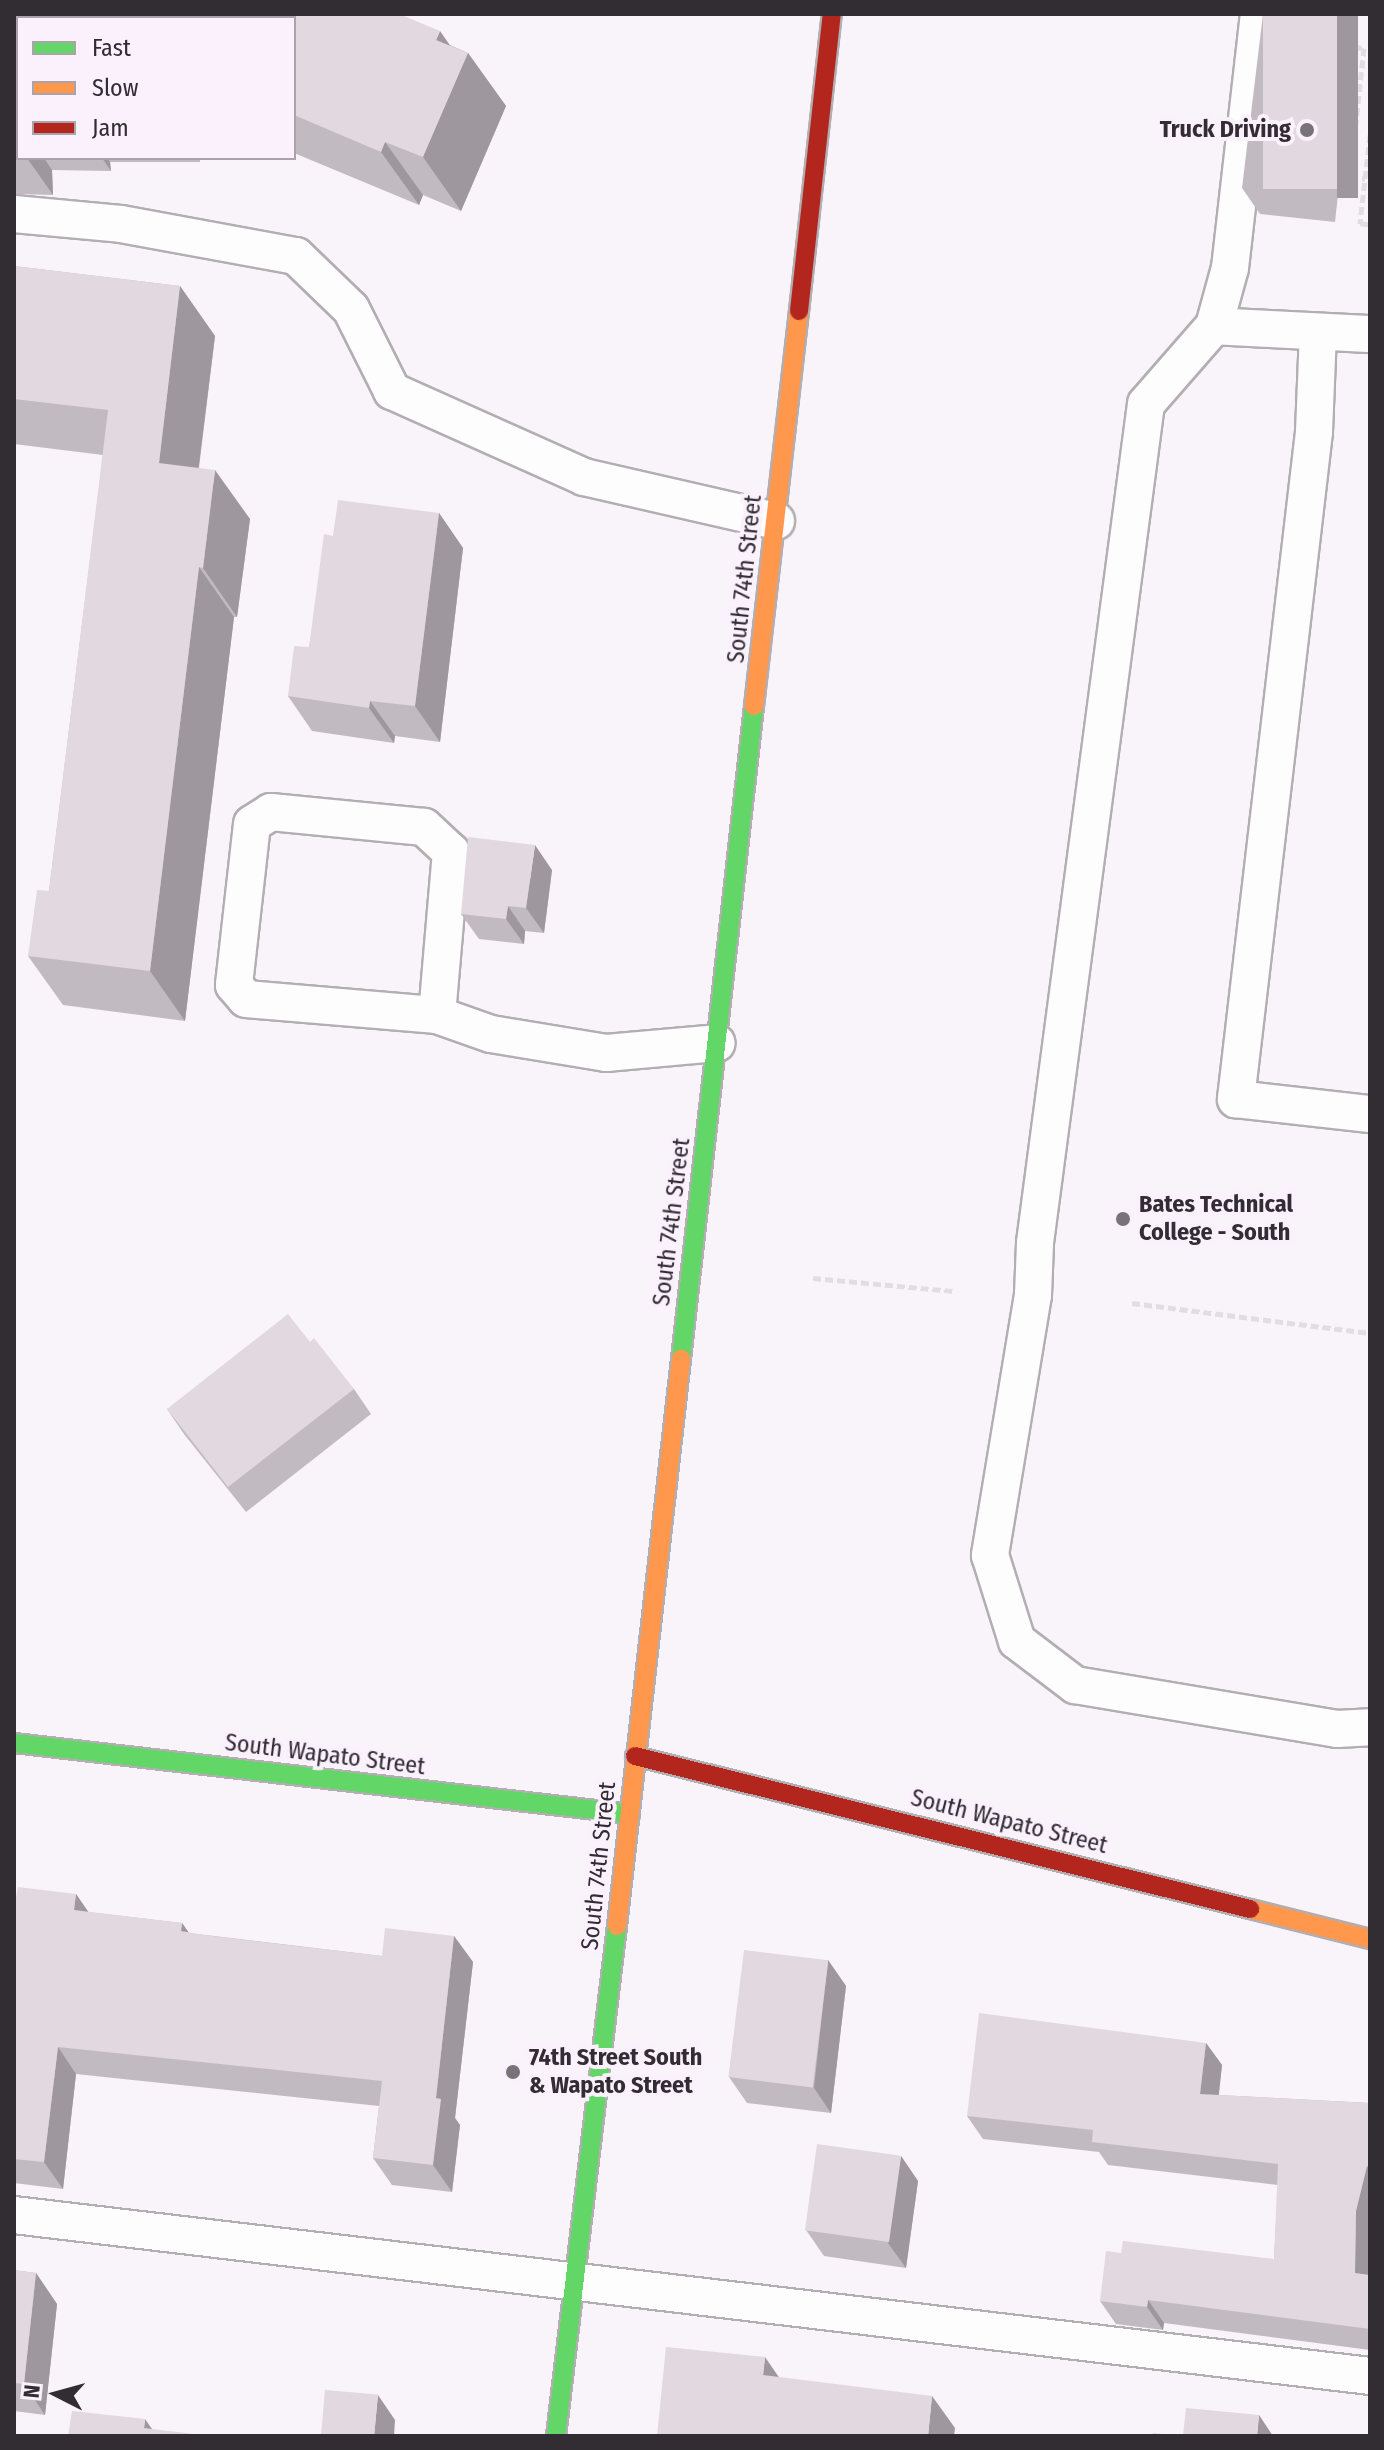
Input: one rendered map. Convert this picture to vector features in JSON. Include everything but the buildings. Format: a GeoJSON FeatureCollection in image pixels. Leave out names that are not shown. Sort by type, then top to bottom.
{"type":"FeatureCollection","features":[{"type":"Feature","properties":{"kind":"main road","name":"South 74th Street"},"geometry":{"type":"LineString","coordinates":[[556,2436],[630,1814],[832,14]]}},
{"type":"Feature","properties":{"kind":"main road","name":"South Wapato Street"},"geometry":{"type":"LineString","coordinates":[[14,1743],[630,1814]]}},
{"type":"Feature","properties":{"kind":"main road","name":"South Wapato Street"},"geometry":{"type":"LineString","coordinates":[[635,1756],[1370,1939]]}},
{"type":"Feature","properties":{"kind":"lane"},"geometry":{"type":"LineString","coordinates":[[1259,14],[1230,268],[1214,326],[1146,404],[1037,1227],[1033,1295],[990,1555],[1017,1641],[1075,1685],[1337,1729],[1370,1727]]}},
{"type":"Feature","properties":{"kind":"lane"},"geometry":{"type":"LineString","coordinates":[[14,214],[121,224],[296,256],[351,309],[392,391],[584,477],[776,521]]}},
{"type":"Feature","properties":{"kind":"lane"},"geometry":{"type":"LineString","coordinates":[[1214,326],[1370,334]]}},
{"type":"Feature","properties":{"kind":"lane"},"geometry":{"type":"LineString","coordinates":[[1318,332],[1314,432],[1236,1099],[1370,1114]]}},
{"type":"Feature","properties":{"kind":"lane"},"geometry":{"type":"LineString","coordinates":[[437,1015],[451,852],[424,827],[271,812],[252,824],[234,985],[246,999],[437,1015],[491,1034],[606,1053],[717,1043]]}},
{"type":"Feature","properties":{"kind":"lane"},"geometry":{"type":"LineString","coordinates":[[14,2215],[1370,2376]]}},
{"type":"Feature","properties":{"kind":"path"},"geometry":{"type":"LineString","coordinates":[[1354,47],[1364,48],[1350,177],[1365,179]]}},
{"type":"Feature","properties":{"kind":"path"},"geometry":{"type":"LineString","coordinates":[[1370,135],[1360,223],[1370,225]]}},
{"type":"Feature","properties":{"kind":"path"},"geometry":{"type":"LineString","coordinates":[[813,1278],[954,1291]]}},
{"type":"Feature","properties":{"kind":"path"},"geometry":{"type":"LineString","coordinates":[[1132,1303],[1370,1333]]}},
{"type":"Feature","properties":{"kind":"traffic: fast"},"geometry":{"type":"LineString","coordinates":[[681,1359],[754,706]]}},
{"type":"Feature","properties":{"kind":"traffic: fast"},"geometry":{"type":"LineString","coordinates":[[14,1743],[630,1814]]}},
{"type":"Feature","properties":{"kind":"traffic: fast"},"geometry":{"type":"LineString","coordinates":[[556,2436],[617,1926]]}},
{"type":"Feature","properties":{"kind":"traffic: slow"},"geometry":{"type":"LineString","coordinates":[[754,706],[799,311]]}},
{"type":"Feature","properties":{"kind":"traffic: slow"},"geometry":{"type":"LineString","coordinates":[[617,1926],[681,1359]]}},
{"type":"Feature","properties":{"kind":"traffic: slow"},"geometry":{"type":"LineString","coordinates":[[1250,1909],[1370,1939]]}},
{"type":"Feature","properties":{"kind":"traffic: jam"},"geometry":{"type":"LineString","coordinates":[[799,311],[832,14]]}},
{"type":"Feature","properties":{"kind":"traffic: jam"},"geometry":{"type":"LineString","coordinates":[[635,1756],[1250,1909]]}},
{"type":"Feature","properties":{"kind":"place","name":"Truck Driving"},"geometry":{"type":"Point","coordinates":[1307,130]}},
{"type":"Feature","properties":{"kind":"place","name":"Bates Technical College - South"},"geometry":{"type":"Point","coordinates":[1123,1219]}},
{"type":"Feature","properties":{"kind":"place","name":"74th Street South & Wapato Street"},"geometry":{"type":"Point","coordinates":[513,2072]}}]}
